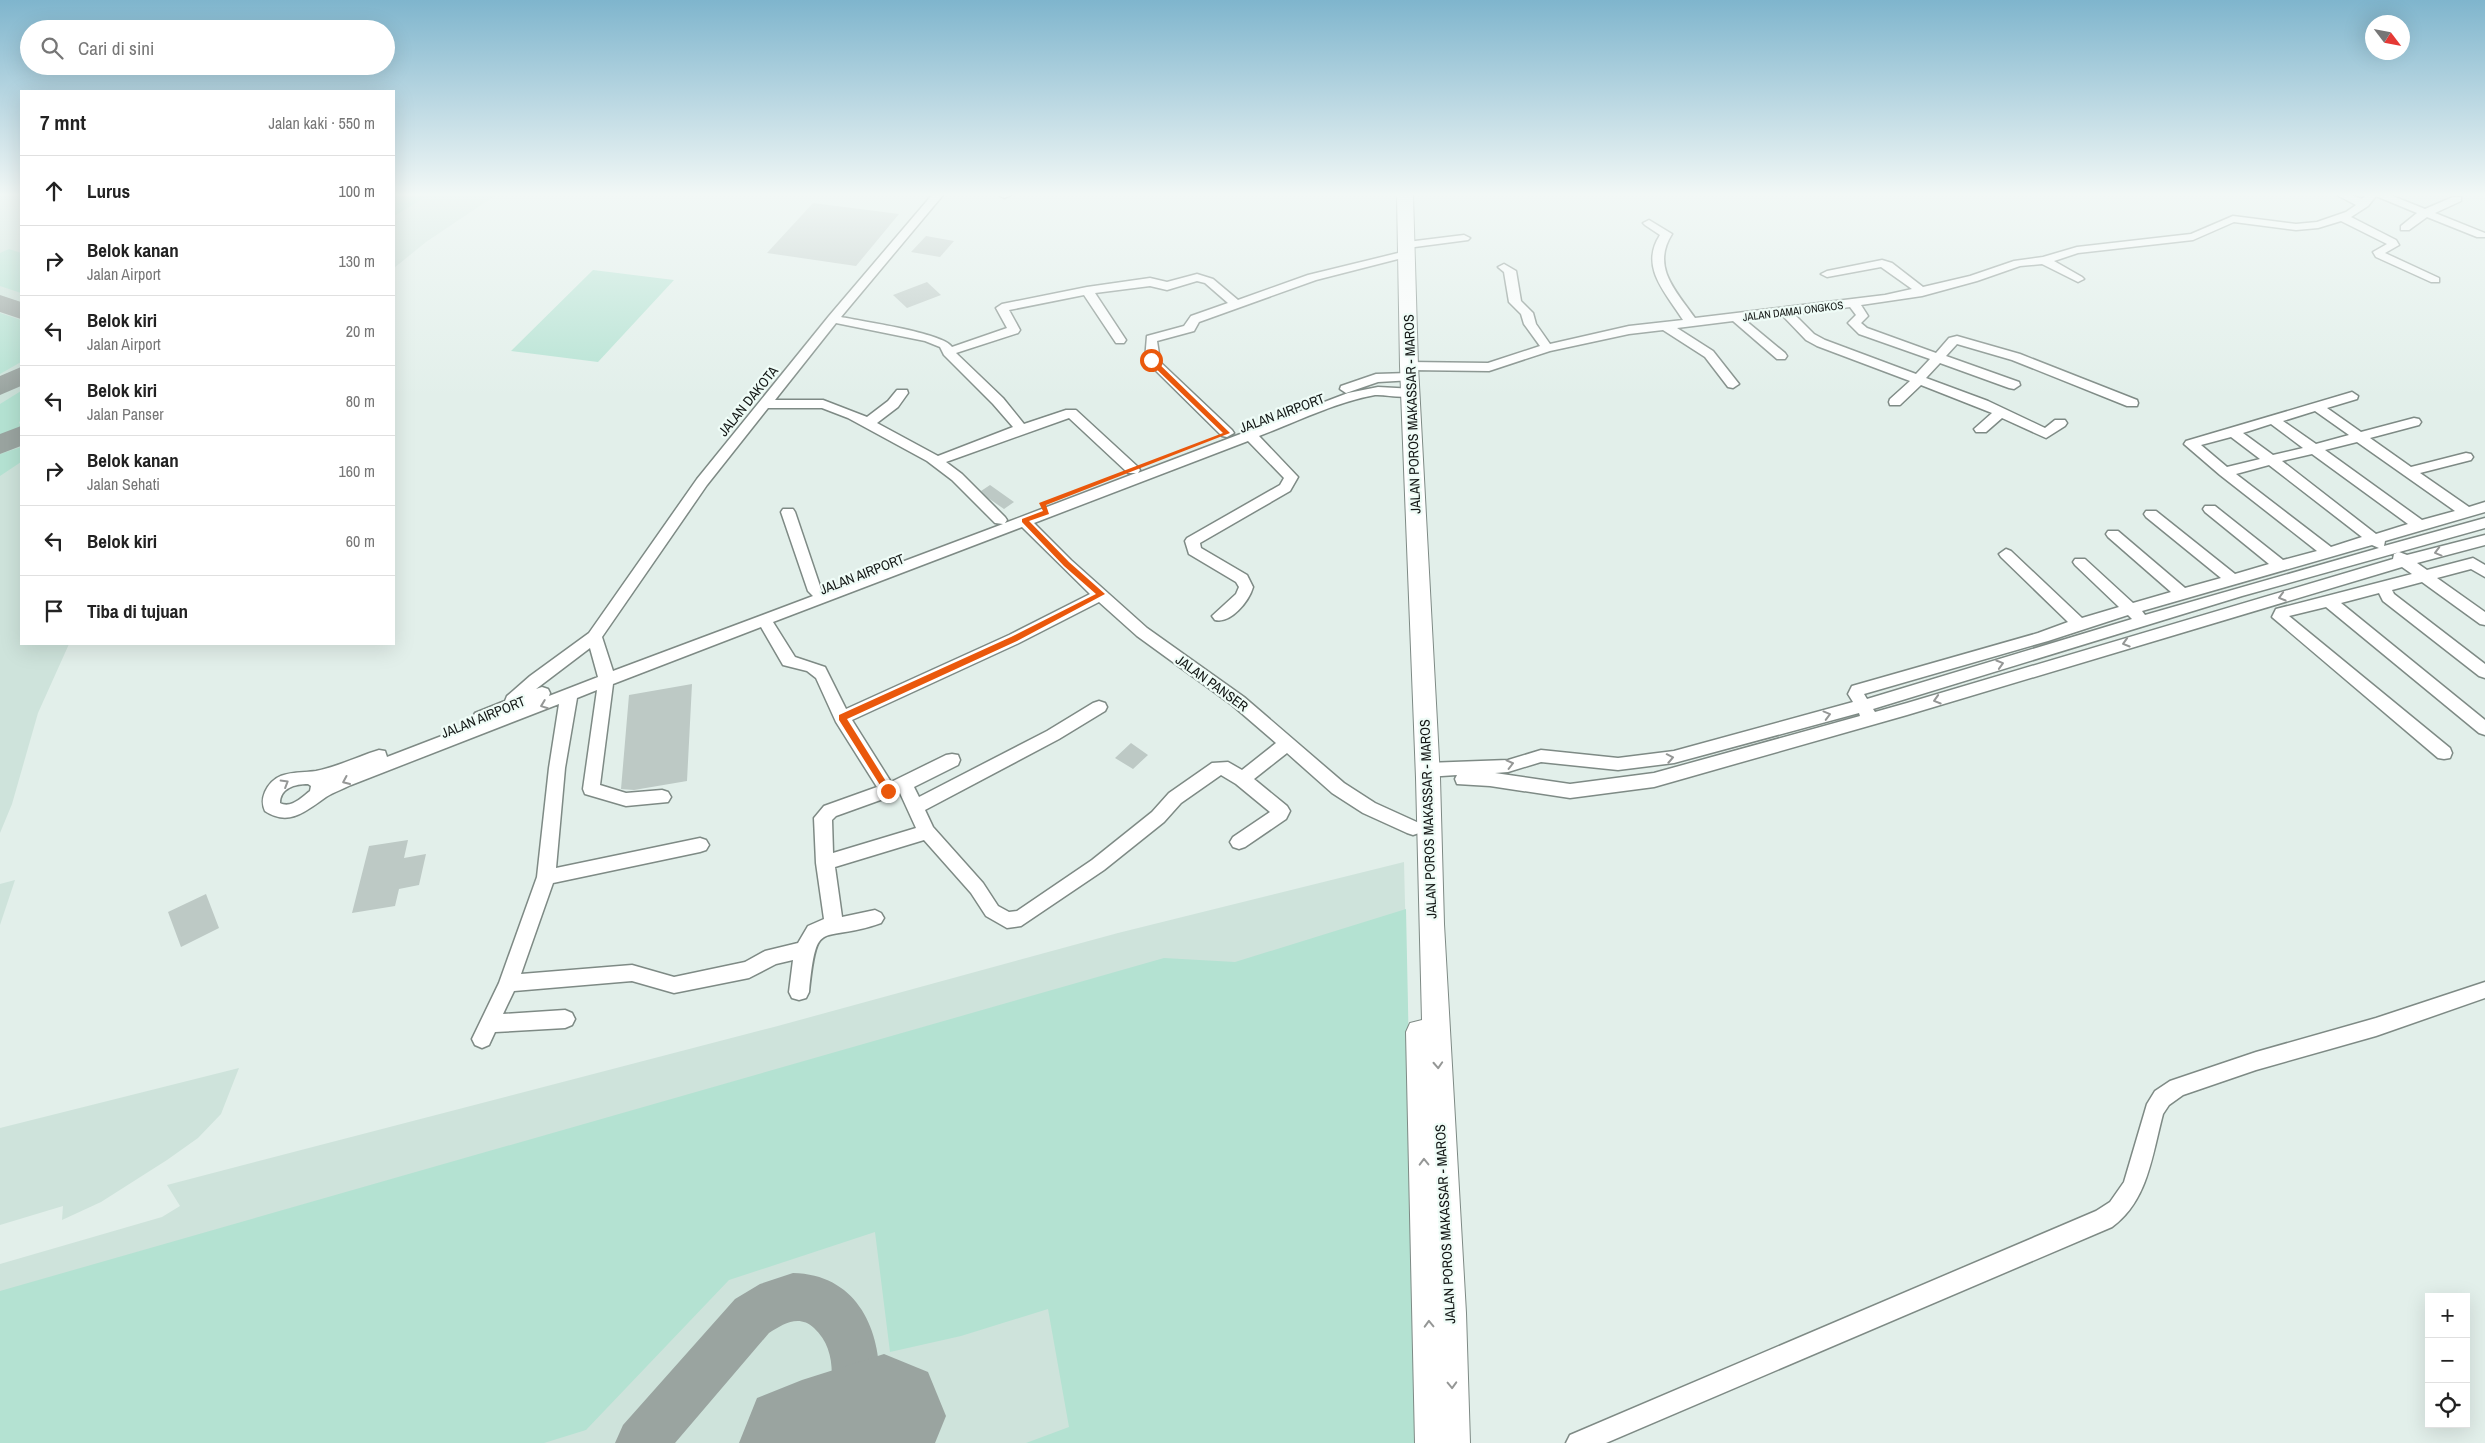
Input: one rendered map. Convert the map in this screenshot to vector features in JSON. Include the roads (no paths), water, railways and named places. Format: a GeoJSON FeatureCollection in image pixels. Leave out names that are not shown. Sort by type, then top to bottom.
{"type":"FeatureCollection","features":[{"type":"Feature","properties":{"kind":"highway","name":"JALAN POROS MAKASSAR - MAROS"},"geometry":{"type":"LineString","coordinates":[[1403,262],[1413,828],[1440,1353],[1453,1443]]}},
{"type":"Feature","properties":{"kind":"highway","name":"JALAN POROS MAKASSAR - MAROS"},"geometry":{"type":"LineString","coordinates":[[1405,381],[1427,774],[1431,924],[1440,1353],[1432,1443]]}},
{"type":"Feature","properties":{"kind":"street","name":"JALAN DAKOTA"},"geometry":{"type":"LineString","coordinates":[[506,707],[536,680],[594,637],[696,489],[881,262]]}},
{"type":"Feature","properties":{"kind":"street"},"geometry":{"type":"LineString","coordinates":[[1227,433],[1151,360],[1153,348],[1150,343],[1151,339],[1190,328],[1195,319],[1312,277],[1361,262]]}},
{"type":"Feature","properties":{"kind":"street"},"geometry":{"type":"LineString","coordinates":[[1657,262],[1661,279],[1692,322]]}},
{"type":"Feature","properties":{"kind":"street","name":"JALAN DAMAI ONGKOS"},"geometry":{"type":"LineString","coordinates":[[1405,381],[1489,367],[1547,348],[1598,335],[1664,325],[1854,303],[1922,292],[1973,279],[2024,262]]}},
{"type":"Feature","properties":{"kind":"street"},"geometry":{"type":"LineString","coordinates":[[2048,262],[2078,279]]}},
{"type":"Feature","properties":{"kind":"street"},"geometry":{"type":"LineString","coordinates":[[2396,262],[2435,280]]}},
{"type":"Feature","properties":{"kind":"street"},"geometry":{"type":"LineString","coordinates":[[1826,274],[1882,263],[1888,265],[1922,292]]}},
{"type":"Feature","properties":{"kind":"street"},"geometry":{"type":"LineString","coordinates":[[1504,267],[1510,271],[1516,304],[1527,313],[1530,324],[1547,348]]}},
{"type":"Feature","properties":{"kind":"street"},"geometry":{"type":"LineString","coordinates":[[948,352],[1014,330],[1006,319],[1002,308],[1087,291],[1150,282],[1167,286],[1197,277],[1209,281],[1237,305]]}},
{"type":"Feature","properties":{"kind":"street"},"geometry":{"type":"LineString","coordinates":[[1087,291],[1120,340]]}},
{"type":"Feature","properties":{"kind":"street"},"geometry":{"type":"LineString","coordinates":[[1854,303],[1862,316],[1854,323],[1863,330],[2014,385]]}},
{"type":"Feature","properties":{"kind":"street"},"geometry":{"type":"LineString","coordinates":[[1786,312],[1810,337],[1821,343],[2002,412],[2046,434],[2060,423]]}},
{"type":"Feature","properties":{"kind":"street"},"geometry":{"type":"LineString","coordinates":[[1735,317],[1781,356]]}},
{"type":"Feature","properties":{"kind":"street"},"geometry":{"type":"LineString","coordinates":[[833,319],[928,338],[945,345],[948,352],[998,401],[1021,429]]}},
{"type":"Feature","properties":{"kind":"street"},"geometry":{"type":"LineString","coordinates":[[1664,325],[1709,354],[1733,384]]}},
{"type":"Feature","properties":{"kind":"street"},"geometry":{"type":"LineString","coordinates":[[1895,402],[1919,379],[1953,341],[1961,340],[2035,364],[2132,402]]}},
{"type":"Feature","properties":{"kind":"street","name":"JALAN AIRPORT"},"geometry":{"type":"LineString","coordinates":[[1316,405],[1250,435],[1044,508],[1000,520],[842,587],[765,620],[606,675],[506,707],[406,746],[316,786],[375,768],[569,695],[606,675],[815,591],[842,587],[1024,521],[1044,508],[1132,470],[1227,433],[1316,405],[1378,391],[1405,381]]}},
{"type":"Feature","properties":{"kind":"street"},"geometry":{"type":"LineString","coordinates":[[868,423],[893,404],[902,393]]}},
{"type":"Feature","properties":{"kind":"street"},"geometry":{"type":"LineString","coordinates":[[2327,552],[2191,444],[2352,396]]}},
{"type":"Feature","properties":{"kind":"street"},"geometry":{"type":"LineString","coordinates":[[766,404],[822,404],[842,410],[936,461],[961,481],[1000,520]]}},
{"type":"Feature","properties":{"kind":"street"},"geometry":{"type":"LineString","coordinates":[[2317,407],[2466,512]]}},
{"type":"Feature","properties":{"kind":"street"},"geometry":{"type":"LineString","coordinates":[[1981,429],[2002,412]]}},
{"type":"Feature","properties":{"kind":"street"},"geometry":{"type":"LineString","coordinates":[[936,461],[1021,429],[1071,413],[1132,470]]}},
{"type":"Feature","properties":{"kind":"street"},"geometry":{"type":"LineString","coordinates":[[2274,420],[2420,526]]}},
{"type":"Feature","properties":{"kind":"street"},"geometry":{"type":"LineString","coordinates":[[2225,472],[2414,422]]}},
{"type":"Feature","properties":{"kind":"street"},"geometry":{"type":"LineString","coordinates":[[2233,432],[2485,620]]}},
{"type":"Feature","properties":{"kind":"street"},"geometry":{"type":"LineString","coordinates":[[1220,616],[1243,596],[1246,587],[1242,579],[1194,551],[1192,541],[1285,488],[1291,477],[1250,435]]}},
{"type":"Feature","properties":{"kind":"street"},"geometry":{"type":"LineString","coordinates":[[2409,472],[2466,456]]}},
{"type":"Feature","properties":{"kind":"street"},"geometry":{"type":"LineString","coordinates":[[1867,712],[1856,694],[1858,690],[2043,637],[2181,593],[2485,507]]}},
{"type":"Feature","properties":{"kind":"street"},"geometry":{"type":"LineString","coordinates":[[2210,509],[2280,565]]}},
{"type":"Feature","properties":{"kind":"street"},"geometry":{"type":"LineString","coordinates":[[788,512],[815,591]]}},
{"type":"Feature","properties":{"kind":"street"},"geometry":{"type":"LineString","coordinates":[[2152,514],[2232,579]]}},
{"type":"Feature","properties":{"kind":"street","name":"JALAN PANSER"},"geometry":{"type":"LineString","coordinates":[[1024,521],[1066,564],[1102,594],[1142,632],[1238,701],[1288,742],[1338,788],[1356,800],[1413,828]]}},
{"type":"Feature","properties":{"kind":"street"},"geometry":{"type":"LineString","coordinates":[[1427,774],[1490,779],[1570,791],[1654,780],[1867,712],[1979,670],[2388,549],[2485,523]]}},
{"type":"Feature","properties":{"kind":"street"},"geometry":{"type":"LineString","coordinates":[[2113,534],[2181,593]]}},
{"type":"Feature","properties":{"kind":"street"},"geometry":{"type":"LineString","coordinates":[[1427,774],[1508,766],[1541,756],[1566,757],[1618,764],[1643,762],[1682,755],[1992,684],[2404,561],[2485,540]]}},
{"type":"Feature","properties":{"kind":"street"},"geometry":{"type":"LineString","coordinates":[[2006,554],[2079,624]]}},
{"type":"Feature","properties":{"kind":"street"},"geometry":{"type":"LineString","coordinates":[[2080,562],[2159,633]]}},
{"type":"Feature","properties":{"kind":"street"},"geometry":{"type":"LineString","coordinates":[[2444,753],[2280,617],[2281,613],[2426,576],[2481,565]]}},
{"type":"Feature","properties":{"kind":"street"},"geometry":{"type":"LineString","coordinates":[[2383,587],[2388,596],[2485,672]]}},
{"type":"Feature","properties":{"kind":"street"},"geometry":{"type":"LineString","coordinates":[[842,718],[1014,639],[1102,594]]}},
{"type":"Feature","properties":{"kind":"street"},"geometry":{"type":"LineString","coordinates":[[2332,600],[2333,608],[2485,729]]}},
{"type":"Feature","properties":{"kind":"street"},"geometry":{"type":"LineString","coordinates":[[765,620],[789,661],[819,670],[842,718],[894,788],[908,789],[927,832],[977,888],[992,911],[1007,920],[1021,918],[1098,865],[1158,817],[1175,798],[1218,768],[1228,769],[1281,811],[1280,814],[1239,842]]}},
{"type":"Feature","properties":{"kind":"street"},"geometry":{"type":"LineString","coordinates":[[594,637],[606,675],[588,796],[616,799],[662,797]]}},
{"type":"Feature","properties":{"kind":"street"},"geometry":{"type":"LineString","coordinates":[[1979,670],[1992,684]]}},
{"type":"Feature","properties":{"kind":"street"},"geometry":{"type":"LineString","coordinates":[[565,1020],[485,1031],[508,983],[546,878],[557,768],[569,695]]}},
{"type":"Feature","properties":{"kind":"street"},"geometry":{"type":"LineString","coordinates":[[490,725],[506,707]]}},
{"type":"Feature","properties":{"kind":"street"},"geometry":{"type":"LineString","coordinates":[[915,807],[1053,736],[1099,707]]}},
{"type":"Feature","properties":{"kind":"street"},"geometry":{"type":"LineString","coordinates":[[1242,779],[1288,742]]}},
{"type":"Feature","properties":{"kind":"street"},"geometry":{"type":"LineString","coordinates":[[834,925],[826,863],[824,818],[827,813],[894,788],[952,760]]}},
{"type":"Feature","properties":{"kind":"street"},"geometry":{"type":"LineString","coordinates":[[826,863],[927,832]]}},
{"type":"Feature","properties":{"kind":"street"},"geometry":{"type":"LineString","coordinates":[[546,878],[700,845]]}},
{"type":"Feature","properties":{"kind":"street"},"geometry":{"type":"LineString","coordinates":[[799,992],[805,949],[811,933],[815,929],[834,925],[849,925],[875,918]]}},
{"type":"Feature","properties":{"kind":"street"},"geometry":{"type":"LineString","coordinates":[[508,983],[632,973],[674,985],[749,970],[772,957],[805,949]]}},
{"type":"Feature","properties":{"kind":"street"},"geometry":{"type":"LineString","coordinates":[[1578,1443],[2104,1219],[2118,1209],[2134,1187],[2154,1111],[2162,1098],[2177,1088],[2256,1061],[2376,1027],[2485,990]]}}]}
